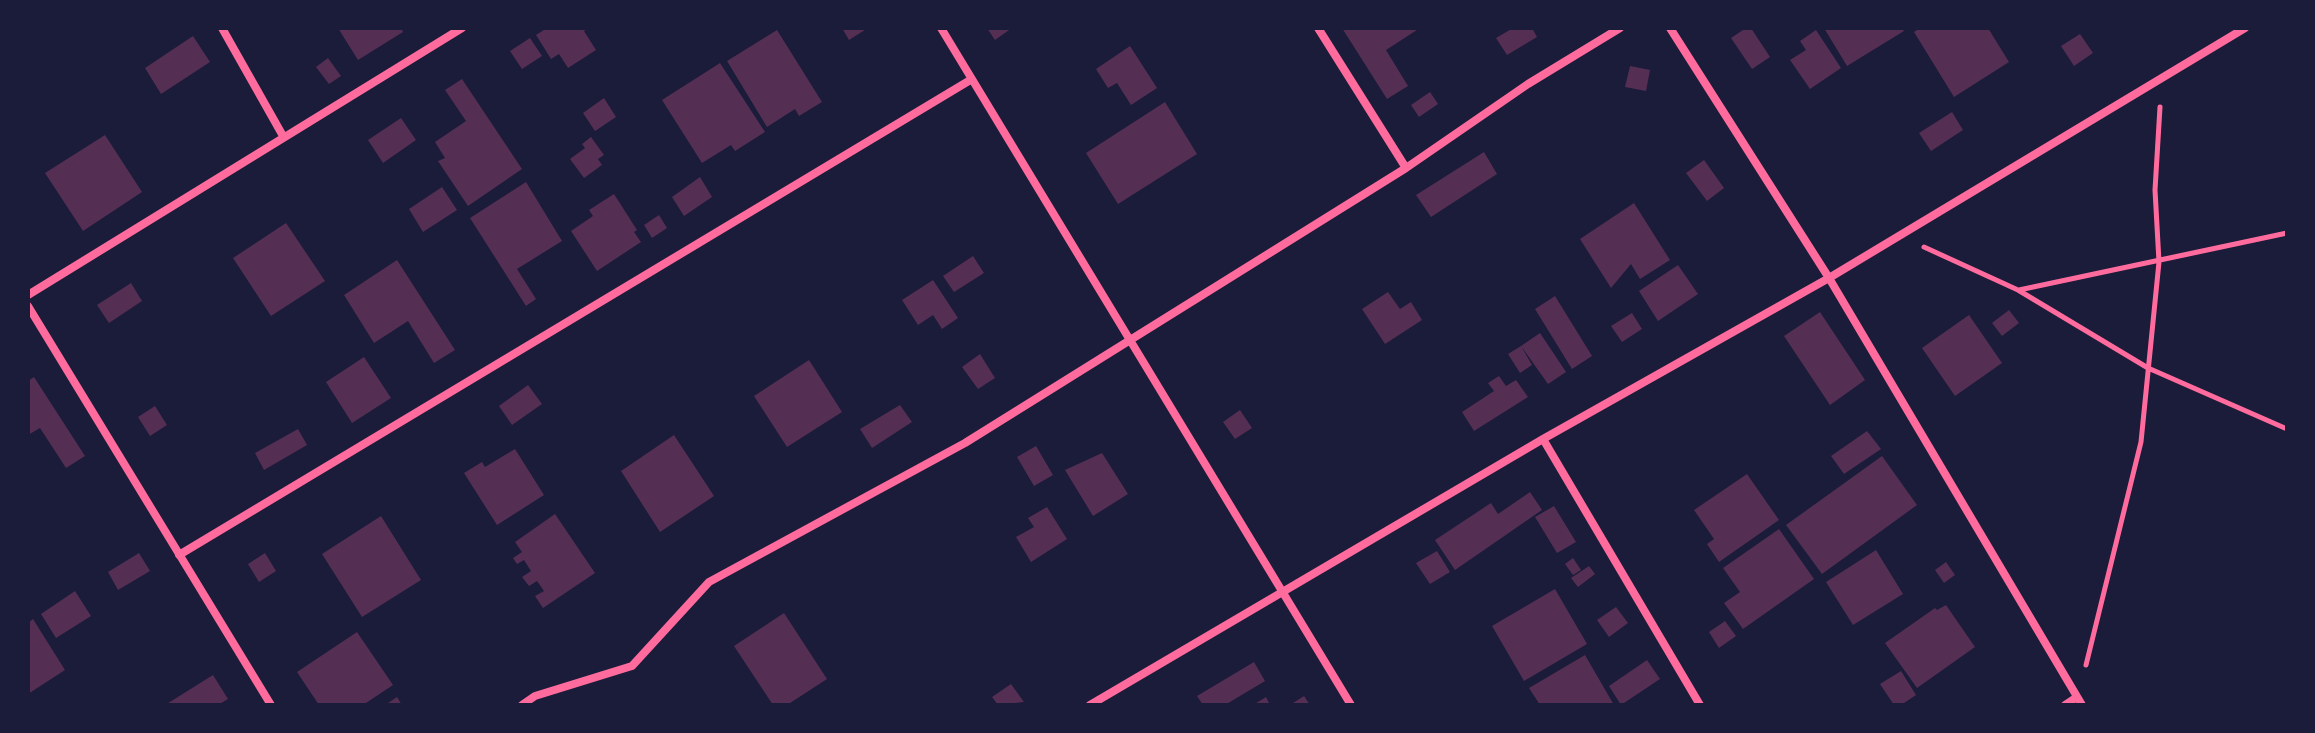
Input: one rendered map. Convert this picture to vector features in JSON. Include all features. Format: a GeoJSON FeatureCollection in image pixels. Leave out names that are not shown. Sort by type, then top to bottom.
{"type":"FeatureCollection","features":[{"type":"Feature","properties":{"kind":"street"},"geometry":{"type":"LineString","coordinates":[[222,28],[283,136]]}},
{"type":"Feature","properties":{"kind":"street"},"geometry":{"type":"LineString","coordinates":[[28,295],[462,28]]}},
{"type":"Feature","properties":{"kind":"street"},"geometry":{"type":"LineString","coordinates":[[941,28],[1351,705]]}},
{"type":"Feature","properties":{"kind":"street"},"geometry":{"type":"LineString","coordinates":[[1318,28],[1406,168]]}},
{"type":"Feature","properties":{"kind":"street"},"geometry":{"type":"LineString","coordinates":[[522,705],[535,696],[632,666],[709,582],[965,443],[1406,168],[1528,84],[1620,28]]}},
{"type":"Feature","properties":{"kind":"street"},"geometry":{"type":"LineString","coordinates":[[1670,28],[1829,278],[2079,701],[2065,705]]}},
{"type":"Feature","properties":{"kind":"street"},"geometry":{"type":"LineString","coordinates":[[1090,705],[1543,439],[1829,278],[2245,28]]}},
{"type":"Feature","properties":{"kind":"street"},"geometry":{"type":"LineString","coordinates":[[179,555],[972,79]]}},
{"type":"Feature","properties":{"kind":"street"},"geometry":{"type":"LineString","coordinates":[[28,306],[271,705]]}},
{"type":"Feature","properties":{"kind":"street"},"geometry":{"type":"LineString","coordinates":[[1543,439],[1700,705]]}},
{"type":"Feature","properties":{"kind":"path"},"geometry":{"type":"LineString","coordinates":[[2079,701],[2141,442],[2159,262],[2155,190],[2162,80]]}},
{"type":"Feature","properties":{"kind":"path"},"geometry":{"type":"LineString","coordinates":[[2018,290],[2287,233]]}},
{"type":"Feature","properties":{"kind":"path"},"geometry":{"type":"LineString","coordinates":[[1900,235],[2018,290],[2148,368],[2287,429]]}},
{"type":"Feature","properties":{"kind":"building"},"geometry":{"type":"Polygon","coordinates":[[[338,28],[401,28],[403,32],[358,60],[338,28]]]}},
{"type":"Feature","properties":{"kind":"building"},"geometry":{"type":"Polygon","coordinates":[[[547,28],[589,28],[584,31],[596,50],[568,68],[559,54],[551,59],[536,35],[547,28]]]}},
{"type":"Feature","properties":{"kind":"building"},"geometry":{"type":"Polygon","coordinates":[[[842,28],[868,28],[849,40],[842,28]]]}},
{"type":"Feature","properties":{"kind":"building"},"geometry":{"type":"Polygon","coordinates":[[[987,28],[1012,28],[995,40],[987,28]]]}},
{"type":"Feature","properties":{"kind":"building"},"geometry":{"type":"Polygon","coordinates":[[[1342,28],[1420,28],[1386,50],[1408,86],[1387,99],[1342,28]]]}},
{"type":"Feature","properties":{"kind":"building"},"geometry":{"type":"Polygon","coordinates":[[[1513,28],[1532,28],[1537,37],[1507,55],[1496,38],[1513,28]]]}},
{"type":"Feature","properties":{"kind":"building"},"geometry":{"type":"Polygon","coordinates":[[[1751,28],[1770,57],[1752,69],[1731,38],[1751,28]]]}},
{"type":"Feature","properties":{"kind":"building"},"geometry":{"type":"Polygon","coordinates":[[[1824,28],[1902,28],[1904,31],[1847,66],[1824,28]]]}},
{"type":"Feature","properties":{"kind":"building"},"geometry":{"type":"Polygon","coordinates":[[[1920,28],[1988,28],[2009,62],[1954,97],[1914,32],[1920,28]]]}},
{"type":"Feature","properties":{"kind":"building"},"geometry":{"type":"Polygon","coordinates":[[[777,30],[822,102],[799,116],[795,109],[767,127],[727,61],[777,30]]]}},
{"type":"Feature","properties":{"kind":"building"},"geometry":{"type":"Polygon","coordinates":[[[1816,30],[1841,68],[1810,89],[1790,60],[1806,50],[1800,41],[1816,30]]]}},
{"type":"Feature","properties":{"kind":"building"},"geometry":{"type":"Polygon","coordinates":[[[2080,34],[2093,53],[2074,66],[2061,46],[2080,34]]]}},
{"type":"Feature","properties":{"kind":"building"},"geometry":{"type":"Polygon","coordinates":[[[193,36],[210,62],[161,94],[145,68],[193,36]]]}},
{"type":"Feature","properties":{"kind":"building"},"geometry":{"type":"Polygon","coordinates":[[[530,38],[542,56],[522,69],[510,51],[530,38]]]}},
{"type":"Feature","properties":{"kind":"building"},"geometry":{"type":"Polygon","coordinates":[[[1130,46],[1157,88],[1131,105],[1117,83],[1108,88],[1096,69],[1130,46]]]}},
{"type":"Feature","properties":{"kind":"building"},"geometry":{"type":"Polygon","coordinates":[[[328,58],[341,76],[329,84],[316,67],[328,58]]]}},
{"type":"Feature","properties":{"kind":"building"},"geometry":{"type":"Polygon","coordinates":[[[720,63],[765,132],[735,151],[731,145],[702,163],[662,100],[720,63]]]}},
{"type":"Feature","properties":{"kind":"building"},"geometry":{"type":"Polygon","coordinates":[[[1630,66],[1650,70],[1646,91],[1625,87],[1630,66]]]}},
{"type":"Feature","properties":{"kind":"building"},"geometry":{"type":"Polygon","coordinates":[[[462,79],[522,169],[468,206],[438,161],[445,158],[435,142],[466,121],[445,90],[462,79]]]}},
{"type":"Feature","properties":{"kind":"building"},"geometry":{"type":"Polygon","coordinates":[[[1430,92],[1438,104],[1419,117],[1411,105],[1430,92]]]}},
{"type":"Feature","properties":{"kind":"building"},"geometry":{"type":"Polygon","coordinates":[[[604,98],[616,117],[595,131],[583,113],[604,98]]]}},
{"type":"Feature","properties":{"kind":"building"},"geometry":{"type":"Polygon","coordinates":[[[1165,102],[1197,154],[1118,204],[1086,153],[1165,102]]]}},
{"type":"Feature","properties":{"kind":"building"},"geometry":{"type":"Polygon","coordinates":[[[1952,112],[1963,130],[1931,151],[1919,133],[1952,112]]]}},
{"type":"Feature","properties":{"kind":"building"},"geometry":{"type":"Polygon","coordinates":[[[401,118],[416,140],[383,163],[368,140],[401,118]]]}},
{"type":"Feature","properties":{"kind":"building"},"geometry":{"type":"Polygon","coordinates":[[[105,135],[142,192],[83,231],[45,173],[105,135]]]}},
{"type":"Feature","properties":{"kind":"building"},"geometry":{"type":"Polygon","coordinates":[[[591,137],[604,155],[598,159],[602,165],[584,178],[570,159],[585,148],[582,144],[591,137]]]}},
{"type":"Feature","properties":{"kind":"building"},"geometry":{"type":"Polygon","coordinates":[[[1484,152],[1497,174],[1431,217],[1416,195],[1484,152]]]}},
{"type":"Feature","properties":{"kind":"building"},"geometry":{"type":"Polygon","coordinates":[[[1704,160],[1724,188],[1707,201],[1686,173],[1704,160]]]}},
{"type":"Feature","properties":{"kind":"building"},"geometry":{"type":"Polygon","coordinates":[[[700,177],[712,197],[684,216],[672,197],[700,177]]]}},
{"type":"Feature","properties":{"kind":"building"},"geometry":{"type":"Polygon","coordinates":[[[526,182],[562,241],[517,269],[536,299],[526,306],[470,218],[526,182]]]}},
{"type":"Feature","properties":{"kind":"building"},"geometry":{"type":"Polygon","coordinates":[[[442,187],[457,210],[423,232],[409,209],[442,187]]]}},
{"type":"Feature","properties":{"kind":"building"},"geometry":{"type":"Polygon","coordinates":[[[614,194],[641,242],[597,271],[571,231],[593,216],[589,210],[614,194]]]}},
{"type":"Feature","properties":{"kind":"building"},"geometry":{"type":"Polygon","coordinates":[[[1634,203],[1670,260],[1640,279],[1631,264],[1611,288],[1580,239],[1634,203]]]}},
{"type":"Feature","properties":{"kind":"building"},"geometry":{"type":"Polygon","coordinates":[[[659,215],[667,228],[652,238],[644,225],[659,215]]]}},
{"type":"Feature","properties":{"kind":"building"},"geometry":{"type":"Polygon","coordinates":[[[286,223],[325,281],[271,316],[233,258],[286,223]]]}},
{"type":"Feature","properties":{"kind":"building"},"geometry":{"type":"Polygon","coordinates":[[[973,256],[984,273],[954,292],[943,276],[973,256]]]}},
{"type":"Feature","properties":{"kind":"building"},"geometry":{"type":"Polygon","coordinates":[[[397,260],[455,350],[434,363],[408,321],[374,343],[344,295],[397,260]]]}},
{"type":"Feature","properties":{"kind":"building"},"geometry":{"type":"Polygon","coordinates":[[[1678,265],[1698,294],[1658,321],[1639,291],[1678,265]]]}},
{"type":"Feature","properties":{"kind":"building"},"geometry":{"type":"Polygon","coordinates":[[[933,280],[958,318],[942,329],[933,315],[918,325],[902,300],[933,280]]]}},
{"type":"Feature","properties":{"kind":"building"},"geometry":{"type":"Polygon","coordinates":[[[131,283],[142,301],[109,323],[97,305],[131,283]]]}},
{"type":"Feature","properties":{"kind":"building"},"geometry":{"type":"Polygon","coordinates":[[[1388,292],[1400,309],[1411,302],[1422,320],[1385,344],[1362,309],[1388,292]]]}},
{"type":"Feature","properties":{"kind":"building"},"geometry":{"type":"Polygon","coordinates":[[[1555,296],[1592,356],[1572,369],[1535,309],[1555,296]]]}},
{"type":"Feature","properties":{"kind":"building"},"geometry":{"type":"Polygon","coordinates":[[[2009,310],[2019,323],[2002,336],[1992,323],[2009,310]]]}},
{"type":"Feature","properties":{"kind":"building"},"geometry":{"type":"Polygon","coordinates":[[[1820,312],[1865,380],[1830,405],[1784,336],[1820,312]]]}},
{"type":"Feature","properties":{"kind":"building"},"geometry":{"type":"Polygon","coordinates":[[[1632,313],[1642,329],[1622,342],[1611,326],[1632,313]]]}},
{"type":"Feature","properties":{"kind":"building"},"geometry":{"type":"Polygon","coordinates":[[[1969,315],[2002,363],[1955,396],[1922,348],[1969,315]]]}},
{"type":"Feature","properties":{"kind":"building"},"geometry":{"type":"Polygon","coordinates":[[[1540,333],[1566,372],[1548,384],[1521,346],[1540,333]]]}},
{"type":"Feature","properties":{"kind":"building"},"geometry":{"type":"Polygon","coordinates":[[[1521,346],[1532,365],[1520,373],[1508,354],[1521,346]]]}},
{"type":"Feature","properties":{"kind":"building"},"geometry":{"type":"Polygon","coordinates":[[[980,354],[995,378],[978,389],[962,367],[980,354]]]}},
{"type":"Feature","properties":{"kind":"building"},"geometry":{"type":"Polygon","coordinates":[[[364,357],[391,398],[352,423],[326,382],[364,357]]]}},
{"type":"Feature","properties":{"kind":"building"},"geometry":{"type":"Polygon","coordinates":[[[809,360],[842,412],[787,447],[754,396],[809,360]]]}},
{"type":"Feature","properties":{"kind":"building"},"geometry":{"type":"Polygon","coordinates":[[[1499,376],[1506,386],[1516,380],[1528,397],[1474,431],[1462,412],[1494,391],[1488,383],[1499,376]]]}},
{"type":"Feature","properties":{"kind":"building"},"geometry":{"type":"Polygon","coordinates":[[[34,377],[85,456],[66,468],[40,428],[28,435],[28,381],[34,377]]]}},
{"type":"Feature","properties":{"kind":"building"},"geometry":{"type":"Polygon","coordinates":[[[528,385],[542,404],[512,425],[499,406],[528,385]]]}},
{"type":"Feature","properties":{"kind":"building"},"geometry":{"type":"Polygon","coordinates":[[[900,405],[912,422],[872,448],[860,429],[900,405]]]}},
{"type":"Feature","properties":{"kind":"building"},"geometry":{"type":"Polygon","coordinates":[[[155,406],[167,425],[150,436],[138,417],[155,406]]]}},
{"type":"Feature","properties":{"kind":"building"},"geometry":{"type":"Polygon","coordinates":[[[1240,410],[1252,428],[1235,439],[1223,422],[1240,410]]]}},
{"type":"Feature","properties":{"kind":"building"},"geometry":{"type":"Polygon","coordinates":[[[298,429],[307,445],[264,470],[255,453],[298,429]]]}},
{"type":"Feature","properties":{"kind":"building"},"geometry":{"type":"Polygon","coordinates":[[[1867,431],[1881,449],[1844,474],[1831,456],[1867,431]]]}},
{"type":"Feature","properties":{"kind":"building"},"geometry":{"type":"Polygon","coordinates":[[[674,435],[714,496],[660,532],[621,471],[674,435]]]}},
{"type":"Feature","properties":{"kind":"building"},"geometry":{"type":"Polygon","coordinates":[[[1036,446],[1053,475],[1034,486],[1017,457],[1036,446]]]}},
{"type":"Feature","properties":{"kind":"building"},"geometry":{"type":"Polygon","coordinates":[[[515,449],[544,495],[497,525],[464,473],[482,462],[485,467],[515,449]]]}},
{"type":"Feature","properties":{"kind":"building"},"geometry":{"type":"Polygon","coordinates":[[[1102,453],[1128,494],[1093,516],[1065,470],[1102,453]]]}},
{"type":"Feature","properties":{"kind":"building"},"geometry":{"type":"Polygon","coordinates":[[[1882,456],[1917,505],[1822,574],[1786,525],[1882,456]]]}},
{"type":"Feature","properties":{"kind":"building"},"geometry":{"type":"Polygon","coordinates":[[[1747,474],[1779,520],[1719,562],[1707,544],[1714,539],[1694,510],[1747,474]]]}},
{"type":"Feature","properties":{"kind":"building"},"geometry":{"type":"Polygon","coordinates":[[[1530,492],[1542,510],[1455,570],[1435,540],[1491,503],[1498,514],[1530,492]]]}},
{"type":"Feature","properties":{"kind":"building"},"geometry":{"type":"Polygon","coordinates":[[[1554,506],[1576,542],[1557,553],[1535,517],[1554,506]]]}},
{"type":"Feature","properties":{"kind":"building"},"geometry":{"type":"Polygon","coordinates":[[[1047,507],[1067,539],[1031,562],[1016,537],[1034,527],[1028,518],[1047,507]]]}},
{"type":"Feature","properties":{"kind":"building"},"geometry":{"type":"Polygon","coordinates":[[[555,514],[595,573],[543,608],[535,596],[544,591],[537,581],[529,586],[522,577],[531,571],[524,560],[517,564],[513,558],[522,552],[515,542],[555,514]]]}},
{"type":"Feature","properties":{"kind":"building"},"geometry":{"type":"Polygon","coordinates":[[[381,516],[421,580],[362,617],[322,554],[381,516]]]}},
{"type":"Feature","properties":{"kind":"building"},"geometry":{"type":"Polygon","coordinates":[[[1779,529],[1814,579],[1743,629],[1724,603],[1740,592],[1723,568],[1779,529]]]}},
{"type":"Feature","properties":{"kind":"building"},"geometry":{"type":"Polygon","coordinates":[[[1876,550],[1903,594],[1853,625],[1826,582],[1876,550]]]}},
{"type":"Feature","properties":{"kind":"building"},"geometry":{"type":"Polygon","coordinates":[[[1437,551],[1450,572],[1430,584],[1416,563],[1437,551]]]}},
{"type":"Feature","properties":{"kind":"building"},"geometry":{"type":"Polygon","coordinates":[[[139,553],[150,571],[118,590],[108,572],[139,553]]]}},
{"type":"Feature","properties":{"kind":"building"},"geometry":{"type":"Polygon","coordinates":[[[265,553],[276,571],[259,582],[248,564],[265,553]]]}},
{"type":"Feature","properties":{"kind":"building"},"geometry":{"type":"Polygon","coordinates":[[[1573,558],[1581,570],[1573,575],[1565,564],[1573,558]]]}},
{"type":"Feature","properties":{"kind":"building"},"geometry":{"type":"Polygon","coordinates":[[[1946,562],[1955,575],[1944,583],[1935,570],[1946,562]]]}},
{"type":"Feature","properties":{"kind":"building"},"geometry":{"type":"Polygon","coordinates":[[[1589,566],[1595,574],[1578,587],[1571,578],[1589,566]]]}},
{"type":"Feature","properties":{"kind":"building"},"geometry":{"type":"Polygon","coordinates":[[[1555,589],[1587,644],[1524,681],[1492,626],[1555,589]]]}},
{"type":"Feature","properties":{"kind":"building"},"geometry":{"type":"Polygon","coordinates":[[[75,591],[91,616],[56,638],[41,614],[75,591]]]}},
{"type":"Feature","properties":{"kind":"building"},"geometry":{"type":"Polygon","coordinates":[[[1946,605],[1975,647],[1917,688],[1885,643],[1935,608],[1937,610],[1946,605]]]}},
{"type":"Feature","properties":{"kind":"building"},"geometry":{"type":"Polygon","coordinates":[[[1616,607],[1628,623],[1609,637],[1597,620],[1616,607]]]}},
{"type":"Feature","properties":{"kind":"building"},"geometry":{"type":"Polygon","coordinates":[[[784,613],[827,679],[787,705],[773,705],[734,646],[784,613]]]}},
{"type":"Feature","properties":{"kind":"building"},"geometry":{"type":"Polygon","coordinates":[[[33,619],[65,670],[28,694],[28,623],[33,619]]]}},
{"type":"Feature","properties":{"kind":"building"},"geometry":{"type":"Polygon","coordinates":[[[1725,621],[1736,636],[1719,648],[1709,632],[1725,621]]]}},
{"type":"Feature","properties":{"kind":"building"},"geometry":{"type":"Polygon","coordinates":[[[357,632],[393,685],[363,705],[319,705],[297,672],[357,632]]]}},
{"type":"Feature","properties":{"kind":"building"},"geometry":{"type":"Polygon","coordinates":[[[1585,655],[1614,705],[1540,705],[1529,688],[1585,655]]]}},
{"type":"Feature","properties":{"kind":"building"},"geometry":{"type":"Polygon","coordinates":[[[1647,660],[1660,679],[1621,705],[1609,686],[1647,660]]]}},
{"type":"Feature","properties":{"kind":"building"},"geometry":{"type":"Polygon","coordinates":[[[1254,662],[1265,681],[1225,705],[1203,705],[1197,696],[1254,662]]]}},
{"type":"Feature","properties":{"kind":"building"},"geometry":{"type":"Polygon","coordinates":[[[1901,671],[1916,695],[1901,705],[1894,705],[1880,684],[1901,671]]]}},
{"type":"Feature","properties":{"kind":"building"},"geometry":{"type":"Polygon","coordinates":[[[213,675],[228,699],[218,705],[165,705],[213,675]]]}},
{"type":"Feature","properties":{"kind":"building"},"geometry":{"type":"Polygon","coordinates":[[[1011,684],[1024,702],[998,705],[992,697],[1011,684]]]}},
{"type":"Feature","properties":{"kind":"building"},"geometry":{"type":"Polygon","coordinates":[[[1304,696],[1310,705],[1290,705],[1304,696]]]}},
{"type":"Feature","properties":{"kind":"building"},"geometry":{"type":"Polygon","coordinates":[[[397,697],[402,705],[385,705],[397,697]]]}},
{"type":"Feature","properties":{"kind":"building"},"geometry":{"type":"Polygon","coordinates":[[[1266,697],[1270,705],[1253,705],[1266,697]]]}}]}
